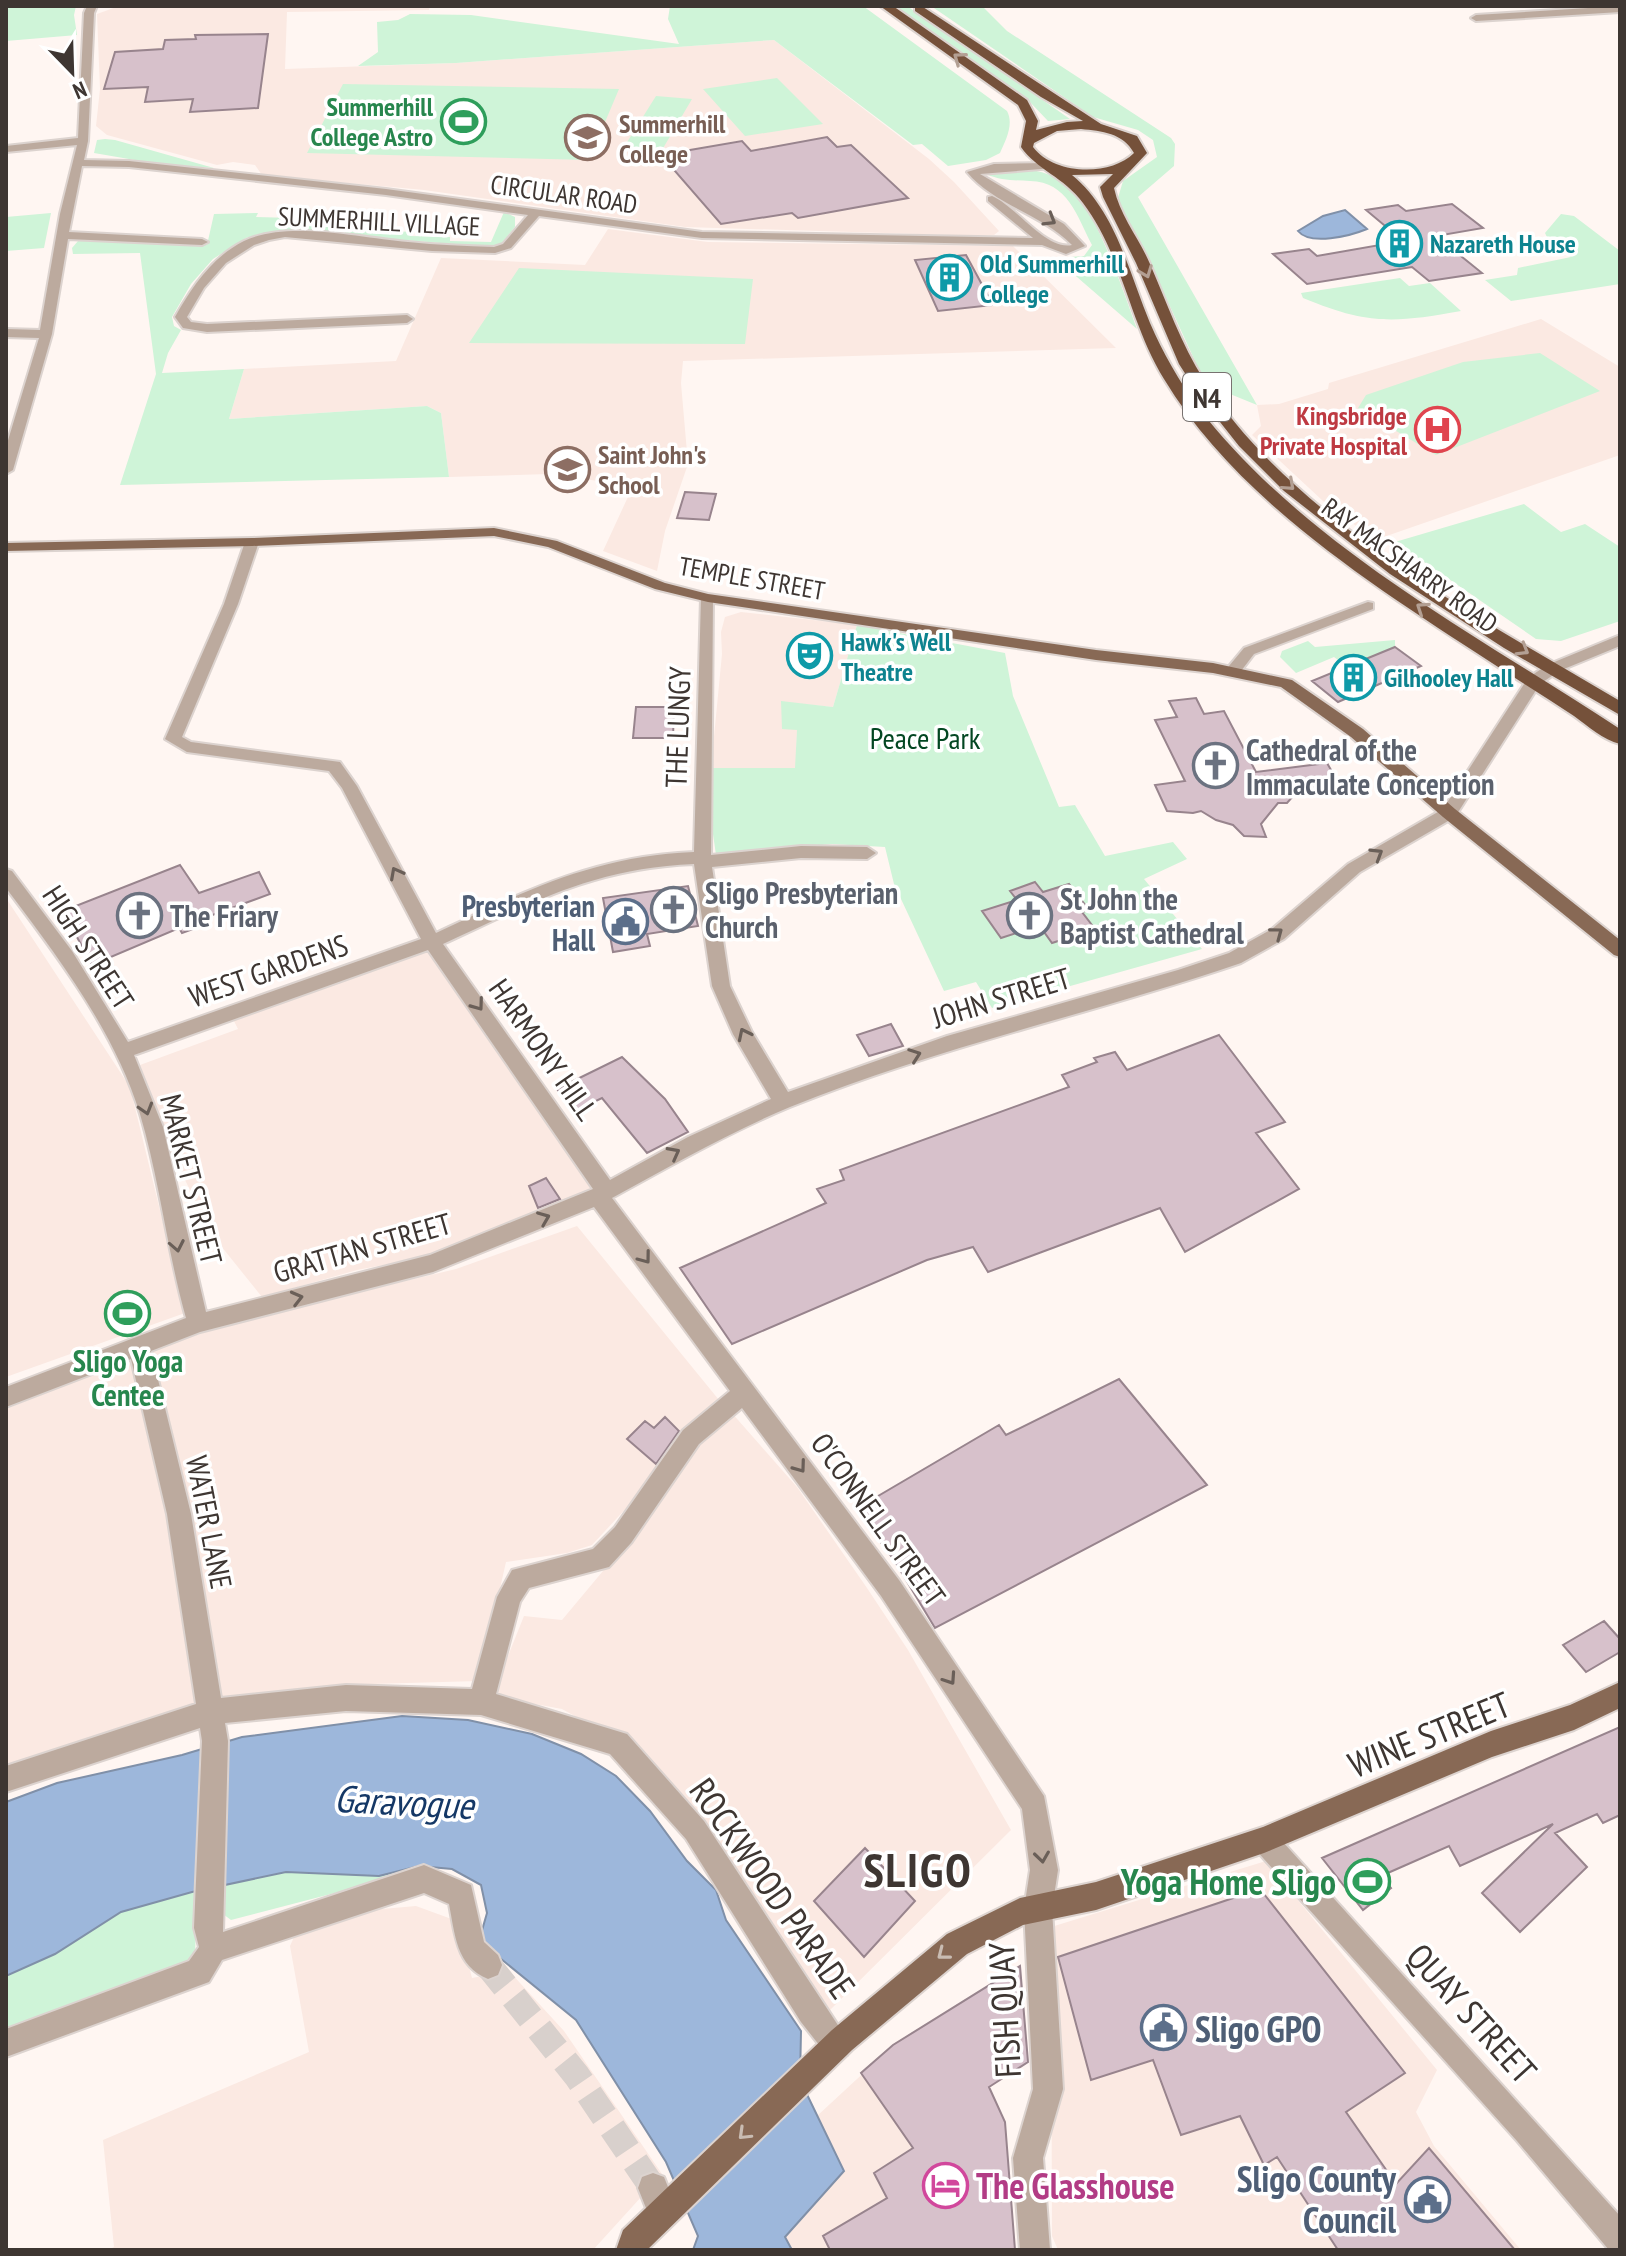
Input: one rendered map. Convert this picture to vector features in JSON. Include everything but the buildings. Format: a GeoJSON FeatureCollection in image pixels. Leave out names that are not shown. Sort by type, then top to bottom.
{"type":"FeatureCollection","features":[{"type":"Feature","properties":{"kind":"highway"},"geometry":{"type":"LineString","coordinates":[[886,6],[1023,103],[1032,121],[1028,143]]}},
{"type":"Feature","properties":{"kind":"highway"},"geometry":{"type":"LineString","coordinates":[[915,6],[1081,118],[1133,139],[1140,146],[1141,153],[1129,165],[1086,172],[1051,166]]}},
{"type":"Feature","properties":{"kind":"highway"},"geometry":{"type":"LineString","coordinates":[[1028,143],[1047,129],[1061,126],[1109,129]]}},
{"type":"Feature","properties":{"kind":"highway","name":"N4"},"geometry":{"type":"LineString","coordinates":[[1028,143],[1037,160],[1051,166]]}},
{"type":"Feature","properties":{"kind":"highway","name":"RAY MACSHARRY ROAD"},"geometry":{"type":"LineString","coordinates":[[1129,165],[1107,187],[1110,204],[1141,258],[1178,351],[1220,414],[1274,472],[1363,546],[1553,668]]}},
{"type":"Feature","properties":{"kind":"highway","name":"RAY MACSHARRY ROAD"},"geometry":{"type":"LineString","coordinates":[[1051,166],[1073,180],[1086,197],[1114,248],[1154,347],[1207,429],[1300,519],[1363,569],[1534,681]]}},
{"type":"Feature","properties":{"kind":"highway","name":"N4"},"geometry":{"type":"LineString","coordinates":[[1553,668],[1620,709]]}},
{"type":"Feature","properties":{"kind":"highway","name":"N4"},"geometry":{"type":"LineString","coordinates":[[1534,681],[1620,738]]}},
{"type":"Feature","properties":{"kind":"main road","name":"TEMPLE STREET"},"geometry":{"type":"LineString","coordinates":[[6,547],[252,542],[494,532],[552,544],[660,586],[708,598],[1272,679],[1301,691],[1357,733],[1449,813],[1620,950]]}},
{"type":"Feature","properties":{"kind":"main road","name":"WINE STREET"},"geometry":{"type":"LineString","coordinates":[[631,2250],[634,2241],[665,2199],[831,2050],[951,1948],[1020,1912],[1096,1896],[1264,1840],[1491,1744],[1574,1717],[1620,1695]]}},
{"type":"Feature","properties":{"kind":"street"},"geometry":{"type":"LineString","coordinates":[[1476,18],[1620,9]]}},
{"type":"Feature","properties":{"kind":"street"},"geometry":{"type":"LineString","coordinates":[[6,470],[46,334],[62,235],[79,163],[83,141],[90,10]]}},
{"type":"Feature","properties":{"kind":"street"},"geometry":{"type":"LineString","coordinates":[[6,149],[83,141]]}},
{"type":"Feature","properties":{"kind":"street"},"geometry":{"type":"LineString","coordinates":[[994,167],[1028,143]]}},
{"type":"Feature","properties":{"kind":"street","name":"CIRCULAR ROAD"},"geometry":{"type":"LineString","coordinates":[[79,163],[129,164],[386,192],[702,235],[1045,242],[1061,250],[1079,246],[1060,226],[982,182]]}},
{"type":"Feature","properties":{"kind":"street"},"geometry":{"type":"LineString","coordinates":[[1045,242],[988,196],[982,182],[972,172],[994,167],[1051,166]]}},
{"type":"Feature","properties":{"kind":"street","name":"SUMMERHILL VILLAGE"},"geometry":{"type":"LineString","coordinates":[[407,319],[207,328],[187,325],[181,317],[202,281],[219,261],[262,237],[285,234],[432,248],[495,250],[507,246],[537,212]]}},
{"type":"Feature","properties":{"kind":"street"},"geometry":{"type":"LineString","coordinates":[[62,235],[202,242]]}},
{"type":"Feature","properties":{"kind":"street"},"geometry":{"type":"LineString","coordinates":[[6,333],[46,334]]}},
{"type":"Feature","properties":{"kind":"street","name":"HARMONY HILL"},"geometry":{"type":"LineString","coordinates":[[252,542],[231,604],[173,739],[187,747],[334,766],[349,786],[432,942],[602,1194]]}},
{"type":"Feature","properties":{"kind":"street","name":"THE LUNGY"},"geometry":{"type":"LineString","coordinates":[[708,598],[701,860],[721,986],[743,1034],[783,1102]]}},
{"type":"Feature","properties":{"kind":"street"},"geometry":{"type":"LineString","coordinates":[[1232,672],[1249,651],[1368,606]]}},
{"type":"Feature","properties":{"kind":"street"},"geometry":{"type":"LineString","coordinates":[[1449,813],[1534,681],[1553,668],[1616,643]]}},
{"type":"Feature","properties":{"kind":"street","name":"JOHN STREET"},"geometry":{"type":"LineString","coordinates":[[602,1194],[695,1143],[783,1102],[954,1041],[1235,958],[1278,934],[1354,868],[1449,813]]}},
{"type":"Feature","properties":{"kind":"street","name":"WEST GARDENS"},"geometry":{"type":"LineString","coordinates":[[123,1051],[432,942],[545,889],[604,869],[651,860],[701,860],[801,852],[867,853]]}},
{"type":"Feature","properties":{"kind":"street","name":"HIGH STREET"},"geometry":{"type":"LineString","coordinates":[[6,875],[38,917],[123,1051]]}},
{"type":"Feature","properties":{"kind":"street","name":"MARKET STREET"},"geometry":{"type":"LineString","coordinates":[[123,1051],[146,1105],[180,1261],[198,1323]]}},
{"type":"Feature","properties":{"kind":"street","name":"GRATTAN STREET"},"geometry":{"type":"LineString","coordinates":[[6,1397],[198,1323],[433,1263],[602,1194]]}},
{"type":"Feature","properties":{"kind":"street","name":"O'CONNELL STREET"},"geometry":{"type":"LineString","coordinates":[[602,1194],[890,1588],[1035,1805],[1044,1870],[1038,1909]]}},
{"type":"Feature","properties":{"kind":"street","name":"WATER LANE"},"geometry":{"type":"LineString","coordinates":[[139,1345],[179,1514],[215,1741],[211,1938]]}},
{"type":"Feature","properties":{"kind":"street"},"geometry":{"type":"LineString","coordinates":[[481,1702],[509,1597],[521,1578],[600,1559],[623,1535],[691,1437],[745,1392]]}},
{"type":"Feature","properties":{"kind":"street","name":"ROCKWOOD PARADE"},"geometry":{"type":"LineString","coordinates":[[6,1779],[210,1712],[346,1698],[481,1702],[618,1743],[695,1830],[811,2012],[831,2050]]}},
{"type":"Feature","properties":{"kind":"street","name":"QUAY STREET"},"geometry":{"type":"LineString","coordinates":[[1264,1840],[1527,2131],[1620,2239]]}},
{"type":"Feature","properties":{"kind":"street"},"geometry":{"type":"LineString","coordinates":[[6,2043],[199,1972],[211,1938],[424,1879],[461,1895],[472,1949],[488,1965]]}},
{"type":"Feature","properties":{"kind":"street","name":"FISH QUAY"},"geometry":{"type":"LineString","coordinates":[[1035,2250],[1028,2158],[1048,2089],[1038,1909]]}},
{"type":"Feature","properties":{"kind":"shaded area","name":"Summerhill College"},"geometry":{"type":"Polygon","coordinates":[[[119,6],[430,6],[429,10],[287,12],[285,69],[456,63],[774,40],[929,159],[999,231],[994,235],[951,235],[685,227],[424,190],[262,175],[255,165],[233,162],[217,165],[107,135],[96,126],[100,89],[97,14],[119,6]]]}},
{"type":"Feature","properties":{"kind":"shaded area","name":"Summerhill College"},"geometry":{"type":"Polygon","coordinates":[[[608,229],[708,242],[1013,246],[1116,348],[683,361],[681,383],[688,464],[665,531],[657,571],[603,551],[633,486],[549,474],[449,477],[441,413],[427,406],[229,419],[244,369],[396,361],[441,258],[585,265],[608,229]]]}},
{"type":"Feature","properties":{"kind":"shaded area","name":"Kingsbridge Private Hospital"},"geometry":{"type":"Polygon","coordinates":[[[1541,319],[1620,367],[1620,455],[1375,540],[1323,501],[1252,435],[1261,426],[1257,405],[1279,404],[1328,389],[1329,383],[1541,319]]]}},
{"type":"Feature","properties":{"kind":"shaded area"},"geometry":{"type":"Polygon","coordinates":[[[741,612],[857,625],[833,707],[782,702],[797,730],[796,768],[711,768],[722,654],[721,632],[725,617],[741,612]]]}},
{"type":"Feature","properties":{"kind":"shaded area"},"geometry":{"type":"Polygon","coordinates":[[[6,898],[130,1087],[185,1313],[6,1377],[6,898]]]}},
{"type":"Feature","properties":{"kind":"shaded area"},"geometry":{"type":"Polygon","coordinates":[[[426,949],[593,1190],[435,1255],[357,1270],[262,1297],[213,1236],[171,1152],[140,1065],[238,1029],[233,1019],[426,949]]]}},
{"type":"Feature","properties":{"kind":"shaded area"},"geometry":{"type":"Polygon","coordinates":[[[577,1226],[719,1400],[682,1433],[631,1503],[592,1545],[567,1553],[506,1562],[479,1681],[335,1685],[214,1700],[148,1350],[251,1318],[456,1269],[577,1226]]]}},
{"type":"Feature","properties":{"kind":"shaded area"},"geometry":{"type":"Polygon","coordinates":[[[139,1355],[204,1703],[6,1769],[6,1409],[139,1355]]]}},
{"type":"Feature","properties":{"kind":"shaded area"},"geometry":{"type":"Polygon","coordinates":[[[731,1412],[797,1487],[867,1588],[908,1650],[1011,1830],[826,2014],[638,1751],[562,1709],[492,1696],[524,1616],[562,1620],[618,1553],[701,1435],[731,1412]]]}},
{"type":"Feature","properties":{"kind":"shaded area"},"geometry":{"type":"Polygon","coordinates":[[[1266,1861],[1437,2070],[1416,2112],[1434,2146],[1521,2250],[1058,2250],[1052,2236],[1051,1927],[1266,1861]]]}},
{"type":"Feature","properties":{"kind":"shaded area"},"geometry":{"type":"Polygon","coordinates":[[[416,1906],[457,1921],[472,1978],[509,1971],[564,2031],[662,2174],[593,2250],[108,2250],[114,2247],[103,2140],[309,2052],[290,1946],[294,1937],[348,1912],[416,1906]]]}},
{"type":"Feature","properties":{"kind":"shaded area"},"geometry":{"type":"Polygon","coordinates":[[[1020,1966],[1028,2062],[989,2088],[1005,2122],[1015,2250],[792,2250],[785,2238],[843,2171],[817,2116],[897,2042],[1020,1966]]]}},
{"type":"Feature","properties":{"kind":"green space"},"geometry":{"type":"Polygon","coordinates":[[[6,6],[76,6],[77,35],[6,41],[6,6]]]}},
{"type":"Feature","properties":{"kind":"green space"},"geometry":{"type":"Polygon","coordinates":[[[670,6],[863,6],[1007,111],[1009,127],[1005,143],[1000,153],[986,160],[948,166],[922,144],[913,145],[774,40],[456,63],[358,66],[378,52],[377,22],[398,20],[410,14],[471,15],[679,44],[668,19],[670,6]]]}},
{"type":"Feature","properties":{"kind":"green space"},"geometry":{"type":"Polygon","coordinates":[[[895,6],[907,6],[1070,119],[1048,121],[1028,100],[895,6]]]}},
{"type":"Feature","properties":{"kind":"green space"},"geometry":{"type":"Polygon","coordinates":[[[931,6],[982,6],[1007,31],[1171,138],[1175,144],[1174,166],[1138,197],[1257,405],[1230,394],[1200,372],[1141,243],[1117,201],[1123,181],[1157,157],[1153,140],[1138,130],[1093,117],[931,6]]]}},
{"type":"Feature","properties":{"kind":"green space"},"geometry":{"type":"Polygon","coordinates":[[[777,78],[823,124],[745,136],[703,89],[777,78]]]}},
{"type":"Feature","properties":{"kind":"green space","name":"Summerhill College Astro"},"geometry":{"type":"Polygon","coordinates":[[[343,84],[619,89],[589,160],[307,153],[343,84]]]}},
{"type":"Feature","properties":{"kind":"green space"},"geometry":{"type":"Polygon","coordinates":[[[656,96],[692,99],[662,150],[624,147],[656,96]]]}},
{"type":"Feature","properties":{"kind":"green space"},"geometry":{"type":"Polygon","coordinates":[[[105,139],[214,168],[158,164],[94,153],[97,140],[105,139]]]}},
{"type":"Feature","properties":{"kind":"green space"},"geometry":{"type":"Polygon","coordinates":[[[1033,170],[1055,177],[1078,196],[1108,252],[1137,329],[1055,258],[1084,256],[1092,245],[1070,202],[1054,187],[1043,183],[986,174],[1033,170]]]}},
{"type":"Feature","properties":{"kind":"green space"},"geometry":{"type":"Polygon","coordinates":[[[504,212],[515,217],[515,227],[501,244],[489,247],[295,231],[263,233],[246,238],[213,259],[191,284],[172,317],[174,326],[181,330],[168,353],[162,373],[244,369],[229,419],[427,406],[441,413],[449,477],[120,485],[156,374],[140,253],[73,254],[72,248],[78,241],[103,239],[207,245],[214,214],[258,213],[256,217],[294,218],[293,222],[333,224],[332,227],[411,232],[410,236],[450,237],[450,241],[491,242],[504,212]]]}},
{"type":"Feature","properties":{"kind":"green space"},"geometry":{"type":"Polygon","coordinates":[[[51,213],[44,248],[6,251],[6,217],[51,213]]]}},
{"type":"Feature","properties":{"kind":"green space"},"geometry":{"type":"Polygon","coordinates":[[[1561,214],[1574,216],[1620,251],[1620,284],[1511,301],[1485,280],[1517,275],[1518,268],[1571,257],[1552,247],[1545,233],[1561,214]]]}},
{"type":"Feature","properties":{"kind":"green space"},"geometry":{"type":"Polygon","coordinates":[[[519,268],[753,279],[745,344],[469,343],[519,268]]]}},
{"type":"Feature","properties":{"kind":"green space"},"geometry":{"type":"Polygon","coordinates":[[[1400,278],[1409,286],[1430,283],[1461,311],[1417,318],[1381,319],[1326,307],[1303,298],[1301,293],[1400,278]]]}},
{"type":"Feature","properties":{"kind":"green space"},"geometry":{"type":"Polygon","coordinates":[[[1540,353],[1600,391],[1436,455],[1358,408],[1366,395],[1463,362],[1540,353]]]}},
{"type":"Feature","properties":{"kind":"green space"},"geometry":{"type":"Polygon","coordinates":[[[1524,504],[1561,532],[1585,524],[1620,547],[1620,621],[1561,641],[1536,639],[1395,542],[1524,504]]]}},
{"type":"Feature","properties":{"kind":"green space","name":"Peace Park"},"geometry":{"type":"Polygon","coordinates":[[[857,625],[1005,653],[1013,696],[1059,807],[1075,805],[1105,856],[1173,842],[1187,859],[1144,879],[1202,949],[992,1008],[976,982],[944,991],[894,884],[885,847],[832,844],[716,855],[709,806],[711,768],[795,768],[797,730],[782,729],[781,701],[833,707],[857,625]]]}},
{"type":"Feature","properties":{"kind":"green space"},"geometry":{"type":"Polygon","coordinates":[[[1395,640],[1395,647],[1347,667],[1334,657],[1296,673],[1280,657],[1282,651],[1308,641],[1315,647],[1395,640]]]}},
{"type":"Feature","properties":{"kind":"green space"},"geometry":{"type":"Polygon","coordinates":[[[419,1866],[381,1881],[231,1920],[219,1911],[217,1886],[286,1872],[379,1876],[419,1866]]]}},
{"type":"Feature","properties":{"kind":"green space"},"geometry":{"type":"Polygon","coordinates":[[[197,1891],[195,1957],[184,1968],[6,2031],[6,1976],[55,1954],[121,1912],[197,1891]]]}},
{"type":"Feature","properties":{"kind":"water"},"geometry":{"type":"Polygon","coordinates":[[[1345,210],[1367,229],[1321,239],[1304,236],[1298,231],[1323,216],[1345,210]]]}},
{"type":"Feature","properties":{"kind":"water","name":"Garavogue"},"geometry":{"type":"Polygon","coordinates":[[[402,1716],[468,1720],[532,1734],[581,1754],[616,1776],[650,1811],[687,1861],[716,1890],[726,1920],[801,2031],[800,2080],[844,2171],[785,2237],[792,2250],[693,2250],[698,2236],[666,2162],[576,2020],[479,1941],[487,1913],[481,1885],[452,1869],[419,1866],[379,1876],[286,1872],[192,1892],[121,1912],[55,1954],[6,1976],[6,1802],[57,1783],[182,1755],[242,1737],[402,1716]]]}},
{"type":"Feature","properties":{"kind":"tunnel"},"geometry":{"type":"LineString","coordinates":[[488,1965],[577,2076],[653,2188]]}},
{"type":"Feature","properties":{"kind":"place","name":"Summerhill College Astro"},"geometry":{"type":"Point","coordinates":[464,121]}},
{"type":"Feature","properties":{"kind":"place","name":"Summerhill College"},"geometry":{"type":"Point","coordinates":[588,138]}},
{"type":"Feature","properties":{"kind":"place","name":"Nazareth House"},"geometry":{"type":"Point","coordinates":[1399,243]}},
{"type":"Feature","properties":{"kind":"place","name":"Old Summerhill College"},"geometry":{"type":"Point","coordinates":[949,278]}},
{"type":"Feature","properties":{"kind":"place","name":"Kingsbridge Private Hospital"},"geometry":{"type":"Point","coordinates":[1438,430]}},
{"type":"Feature","properties":{"kind":"place","name":"Saint John's School"},"geometry":{"type":"Point","coordinates":[567,469]}},
{"type":"Feature","properties":{"kind":"place","name":"Hawk's Well Theatre"},"geometry":{"type":"Point","coordinates":[810,656]}},
{"type":"Feature","properties":{"kind":"place","name":"Gilhooley Hall"},"geometry":{"type":"Point","coordinates":[1353,677]}},
{"type":"Feature","properties":{"kind":"place","name":"Cathedral of the Immaculate Conception"},"geometry":{"type":"Point","coordinates":[1215,766]}},
{"type":"Feature","properties":{"kind":"place","name":"Sligo Presbyterian Church"},"geometry":{"type":"Point","coordinates":[674,909]}},
{"type":"Feature","properties":{"kind":"place","name":"The Friary"},"geometry":{"type":"Point","coordinates":[139,915]}},
{"type":"Feature","properties":{"kind":"place","name":"St John the Baptist Cathedral"},"geometry":{"type":"Point","coordinates":[1029,915]}},
{"type":"Feature","properties":{"kind":"place","name":"Presbyterian Hall"},"geometry":{"type":"Point","coordinates":[626,922]}},
{"type":"Feature","properties":{"kind":"place","name":"Sligo Yoga Centee"},"geometry":{"type":"Point","coordinates":[128,1314]}},
{"type":"Feature","properties":{"kind":"place","name":"Yoga Home Sligo"},"geometry":{"type":"Point","coordinates":[1367,1881]}},
{"type":"Feature","properties":{"kind":"place","name":"Sligo GPO"},"geometry":{"type":"Point","coordinates":[1164,2028]}},
{"type":"Feature","properties":{"kind":"place","name":"The Glasshouse"},"geometry":{"type":"Point","coordinates":[945,2185]}},
{"type":"Feature","properties":{"kind":"place","name":"Sligo County Council"},"geometry":{"type":"Point","coordinates":[1427,2199]}},
{"type":"Feature","properties":{"kind":"district","name":"SLIGO"},"geometry":{"type":"Point","coordinates":[918,1870]}}]}
